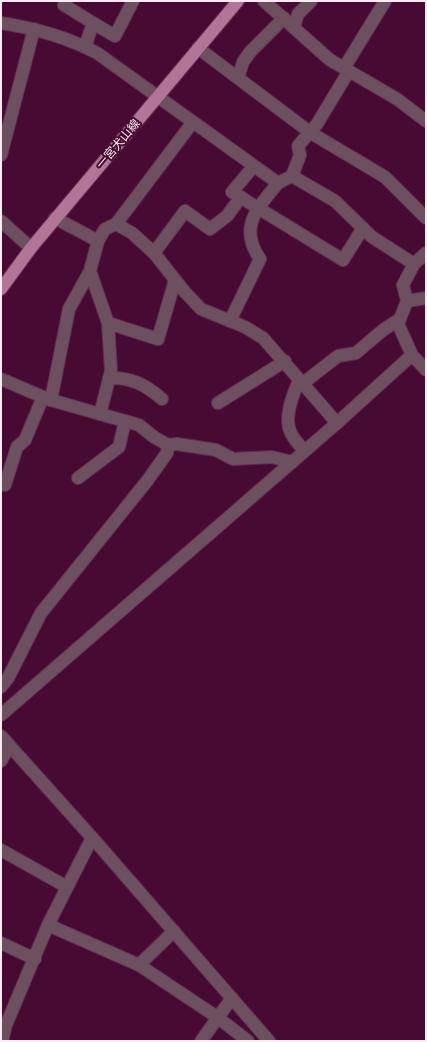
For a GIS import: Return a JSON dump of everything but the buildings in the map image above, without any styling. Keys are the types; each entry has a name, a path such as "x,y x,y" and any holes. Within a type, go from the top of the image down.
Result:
{"main road":[{"name":"一宮犬山線","path":"1,289 31,248 238,1"}],"street":[{"path":"65,1 64,5 115,36 133,1"},
{"path":"264,1 330,60 397,99 426,122"},
{"path":"294,27 298,14 311,1"},
{"path":"230,321 260,260 253,250 249,231 258,208 278,183 292,176 300,155 298,146 310,133 385,1"},
{"path":"238,78 243,62 250,52 284,18"},
{"path":"85,47 93,23"},
{"path":"3,27 34,28 97,53 253,167 278,183"},
{"path":"1,155 3,138 34,28"},
{"path":"198,48 310,133 385,177 426,218"},
{"path":"1,484 5,485 17,447 25,440 47,398 69,309 90,271 98,241 105,229 116,224 193,122"},
{"path":"253,167 232,192 343,260 363,228"},
{"path":"292,176 336,201 372,237 414,264"},
{"path":"154,253 185,211 210,229 227,216 241,197"},
{"path":"56,218 98,241"},
{"path":"1,221 31,248"},
{"path":"116,224 132,233 154,253 175,280 201,309 230,321 263,338 337,423"},
{"path":"426,253 414,264 404,285 407,301 398,324 412,355 426,370"},
{"path":"90,271 108,323 111,371 100,414"},
{"path":"108,323 158,339 175,280"},
{"path":"407,301 426,298"},
{"path":"304,451 289,428 292,399 301,382 338,356 356,353 383,330 400,319"},
{"path":"1,715 337,423 412,355"},
{"path":"218,403 284,361"},
{"path":"109,378 119,378 146,385 162,399"},
{"path":"1,379 47,398 139,425 154,437 168,445 177,444 216,450 233,459 272,457 292,462"},
{"path":"78,478 119,447 125,421"},
{"path":"1,687 8,678 41,613 147,481 167,453 168,445"},
{"path":"1,761 5,741"},
{"path":"5,741 270,1041"},
{"path":"2,1036 48,925 92,838"},
{"path":"1,850 67,887"},
{"path":"48,925 139,965 217,1017 248,1041"},
{"path":"139,965 174,931"},
{"path":"1,942 35,959"},
{"path":"201,1041 232,998"}]}
